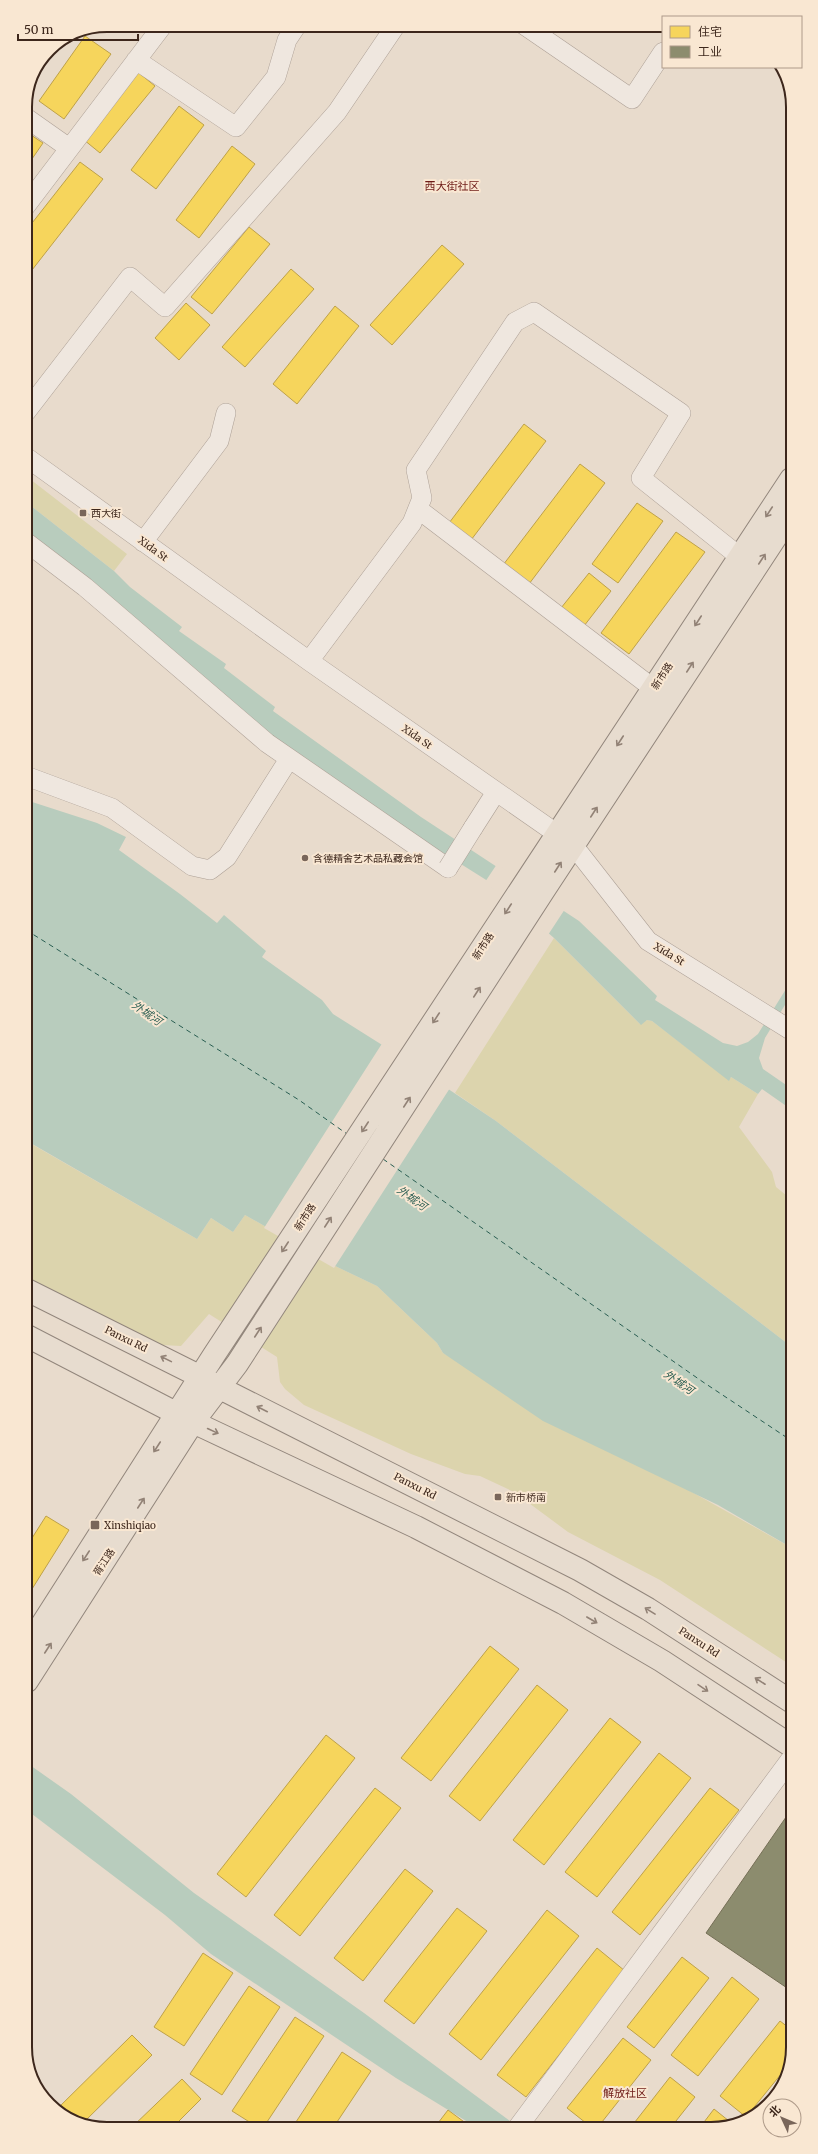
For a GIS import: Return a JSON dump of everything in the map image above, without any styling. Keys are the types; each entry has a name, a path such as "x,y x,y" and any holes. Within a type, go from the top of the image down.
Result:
{"main road":[{"name":"新市路","path":"565,840 654,689 786,488"},
{"name":"新市路","path":"210,1382 214,1355 565,840 786,521"},
{"name":"新市路","path":"186,1418 210,1382 237,1364 536,883"},
{"name":"Panxu Rd","path":"32,1293 580,1570 648,1609 786,1698"},
{"path":"32,1303 128,1352"},
{"path":"32,1328 116,1371"},
{"path":"32,1339 186,1418 416,1528 563,1603"},
{"name":"胥江路","path":"32,1641 186,1418"},
{"name":"胥江路","path":"32,1673 186,1418"},
{"path":"275,1427 489,1535 580,1570"},
{"path":"261,1444 486,1556 662,1661 786,1742"}],"street":[{"path":"32,198 157,32"},
{"path":"136,60 236,127 276,77 287,40 292,32"},
{"path":"32,404 130,277 165,307 337,112 391,32"},
{"path":"534,32 632,99 662,54"},
{"path":"32,122 69,148"},
{"path":"309,661 412,523 422,498 416,470 515,322 534,312 681,413 641,478 740,557"},
{"path":"143,542 219,441 226,413"},
{"name":"Xida St","path":"32,461 309,661 565,840 648,941 784,1026"},
{"path":"418,509 654,689"},
{"path":"32,547 85,587 268,743 448,868 496,792"},
{"path":"32,778 112,808 192,866 210,870 228,857 289,759"},
{"path":"522,2122 786,1765"}],"shaded area":[{"path":"32,481 127,554 114,571 32,507"},
{"path":"554,938 640,1024 647,1020 652,1021 729,1080 731,1077 758,1094 739,1127 772,1172 776,1187 786,1195 786,1342 496,1121 455,1093"},
{"path":"32,1144 197,1239 211,1218 233,1232 245,1215 333,1265 377,1286 437,1343 443,1353 786,1545 786,1662 660,1580 568,1532 514,1492 480,1476 465,1474 411,1454 304,1405 285,1389 280,1382 277,1357 209,1314 181,1346 163,1345 143,1337 32,1282"}],"water":[{"path":"32,507 114,571 130,587 182,627 179,631 226,664 224,668 275,707 273,711 421,817 579,921 657,996 655,1000 723,1043 737,1046 748,1042 758,1034 786,989 786,1003 765,1038 759,1058 763,1069 786,1085 786,1106 762,1089 758,1094 731,1077 729,1081 652,1021 647,1020 641,1025 554,938 491,883 310,769 32,541"},
{"name":"外城河","path":"32,802 97,823 126,837 119,850 217,923 224,915 266,951 262,957 322,1000 333,1014 387,1048 496,1121 786,1342 786,1545 718,1505 543,1421 443,1353 437,1343 377,1286 333,1265 245,1215 233,1232 211,1218 197,1239 32,1144"},
{"path":"32,1767 71,1794 194,1893 364,2013 511,2122 468,2122 396,2078 211,1954 165,1915 32,1814"}],"pier":[{"path":"497,864 565,909 548,935 485,882"},
{"path":"383,1042 450,1088 334,1268 264,1228"}],"building: 住宅":[{"path":"85,36 111,54 64,119 39,101"},
{"path":"134,69 155,86 100,153 78,135"},
{"path":"179,106 204,125 156,189 131,170"},
{"path":"32,136 43,143 32,159"},
{"path":"232,146 255,164 199,238 176,220"},
{"path":"80,162 103,179 32,270 32,223"},
{"path":"249,227 270,244 212,314 191,297"},
{"path":"442,245 464,264 392,345 370,325"},
{"path":"291,269 314,289 245,367 222,347"},
{"path":"186,303 210,325 179,360 155,338"},
{"path":"335,306 359,326 297,404 273,384"},
{"path":"524,424 546,441 468,544 446,527"},
{"path":"580,464 605,483 526,588 500,569"},
{"path":"637,503 663,521 618,583 592,564"},
{"path":"676,532 705,552 629,654 601,633"},
{"path":"589,573 611,591 584,626 561,608"},
{"path":"46,1516 69,1530 32,1589 32,1538"},
{"path":"490,1646 519,1669 431,1781 401,1758"},
{"path":"537,1685 568,1710 480,1821 449,1796"},
{"path":"610,1718 641,1742 544,1865 513,1840"},
{"path":"326,1735 355,1758 246,1897 217,1874"},
{"path":"659,1753 691,1778 597,1897 565,1872"},
{"path":"375,1788 401,1808 300,1936 274,1915"},
{"path":"710,1788 739,1810 640,1935 612,1912"},
{"path":"405,1869 433,1891 363,1981 334,1958"},
{"path":"457,1908 487,1931 414,2024 384,2001"},
{"path":"547,1910 579,1936 481,2060 449,2034"},
{"path":"597,1948 625,1971 526,2097 497,2075"},
{"path":"203,1953 233,1973 184,2046 154,2027"},
{"path":"682,1957 709,1978 654,2048 627,2027"},
{"path":"732,1977 759,1999 698,2076 671,2055"},
{"path":"249,1986 280,2007 222,2095 190,2074"},
{"path":"295,2017 324,2036 267,2122 249,2122 232,2111"},
{"path":"780,2021 786,2026 786,2052 782,2071 753,2108 743,2114 720,2096"},
{"path":"132,2035 152,2055 87,2119 70,2112 61,2106"},
{"path":"623,2038 651,2060 602,2122 585,2122 567,2108"},
{"path":"342,2052 371,2071 337,2122 296,2122"},
{"path":"670,2077 695,2097 675,2122 635,2122"},
{"path":"182,2079 201,2099 178,2122 137,2122"},
{"path":"714,2109 727,2120 711,2122 704,2122"},
{"path":"448,2110 464,2122 439,2122"}],"building: 工业":[{"path":"786,1817 786,1987 706,1933"}],"ferry route":[{"path":"32,934 299,1100 347,1134"},
{"path":"383,1159 703,1382 786,1437"}],"place":[{"name":"西大街","path":"83,513"},
{"name":"含德精舍艺术品私藏会馆","path":"305,858"},
{"name":"新市桥南","path":"498,1497"},
{"name":"Xinshiqiao","path":"95,1525"}],"district":[{"name":"西大街社区","path":"452,186"},
{"name":"解放社区","path":"625,2093"}]}
